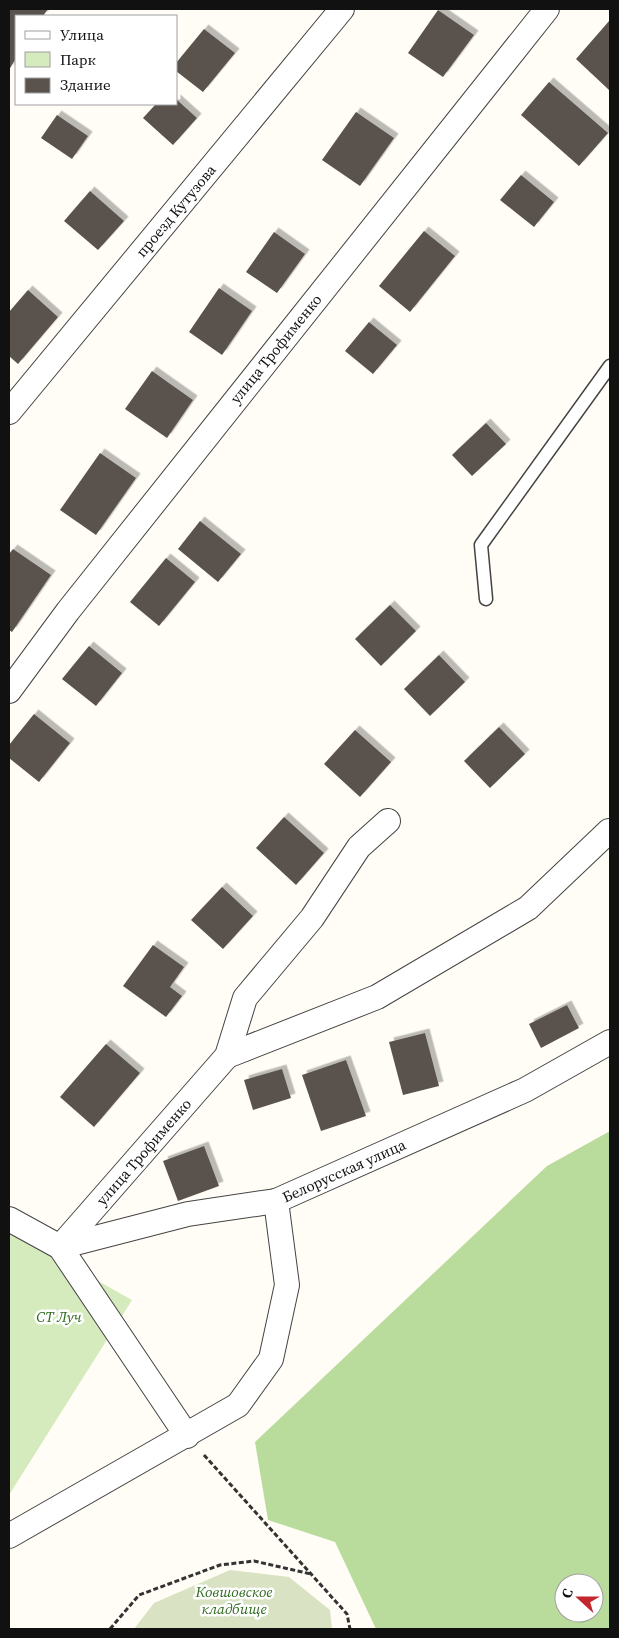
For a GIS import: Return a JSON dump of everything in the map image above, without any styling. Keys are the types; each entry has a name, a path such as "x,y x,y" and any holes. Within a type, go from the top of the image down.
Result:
{"street":[{"name":"проезд Кутузова","path":"9,412 342,9"},
{"name":"улица Трофименко","path":"9,691 68,611 547,9"},
{"path":"227,1056 245,998 312,918 359,847 388,821"},
{"path":"227,1056 377,997 528,908 609,831"},
{"name":"Белорусская улица","path":"60,1247 188,1214 276,1201 525,1090 610,1042"},
{"name":"улица Трофименко","path":"60,1247 227,1056"},
{"path":"9,1536 238,1405 271,1359 287,1286 276,1201"},
{"path":"9,1219 60,1247 186,1436"}],"lane":[{"path":"486,600 481,545 610,366"}],"path":[{"path":"186,1436 348,1614 350,1629"},
{"path":"110,1629 139,1595 167,1583 220,1565 254,1561 312,1574"}],"green space":[{"path":"610,1131 610,1629 376,1629 335,1542 268,1520 255,1442 547,1166"},
{"name":"СТ Луч","path":"9,1231 132,1300 9,1495"},
{"name":"Ковшовское кладбище","path":"230,1570 289,1577 330,1610 332,1629 134,1629 154,1603"}],"building":[{"path":"9,9 48,9 44,15 15,15 15,60 9,70"},
{"path":"438,10 474,35 443,77 408,53"},
{"path":"610,20 610,89 609,90 576,59"},
{"path":"204,29 235,53 203,92 178,73 178,61"},
{"path":"549,82 608,133 579,166 521,115"},
{"path":"178,101 197,118 173,145 143,118 155,105 178,105"},
{"path":"356,112 394,138 360,186 322,160"},
{"path":"57,115 88,136 72,159 41,138"},
{"path":"521,175 554,202 534,227 500,200"},
{"path":"90,191 124,221 98,250 64,221"},
{"path":"424,231 455,256 410,312 379,286"},
{"path":"274,232 305,254 277,293 246,272"},
{"path":"219,288 252,311 222,355 189,332"},
{"path":"28,290 58,317 18,364 9,356 9,312"},
{"path":"369,322 397,345 373,374 345,351"},
{"path":"152,371 193,400 167,438 125,409"},
{"path":"486,423 506,444 472,476 452,455"},
{"path":"100,453 136,478 96,535 60,510"},
{"path":"200,521 241,554 218,582 178,549"},
{"path":"13,549 51,575 12,632 9,630 9,554"},
{"path":"166,558 195,582 159,626 130,602"},
{"path":"390,605 416,631 381,666 355,639"},
{"path":"89,646 122,673 96,706 62,679"},
{"path":"439,655 465,682 430,716 404,689"},
{"path":"34,714 70,743 39,782 9,758 9,745"},
{"path":"499,727 525,754 490,788 464,761"},
{"path":"355,730 391,762 360,797 324,764"},
{"path":"284,817 324,853 296,885 256,848"},
{"path":"222,887 253,916 223,949 191,920"},
{"path":"153,945 184,967 170,987 182,996 166,1017 123,986"},
{"path":"567,1005 579,1028 541,1048 529,1024"},
{"path":"425,1033 439,1086 403,1095 389,1042"},
{"path":"106,1044 140,1073 94,1127 60,1097"},
{"path":"346,1060 366,1116 321,1131 302,1075"},
{"path":"282,1069 291,1098 253,1110 244,1080"},
{"path":"204,1146 219,1186 178,1201 163,1161"}]}
